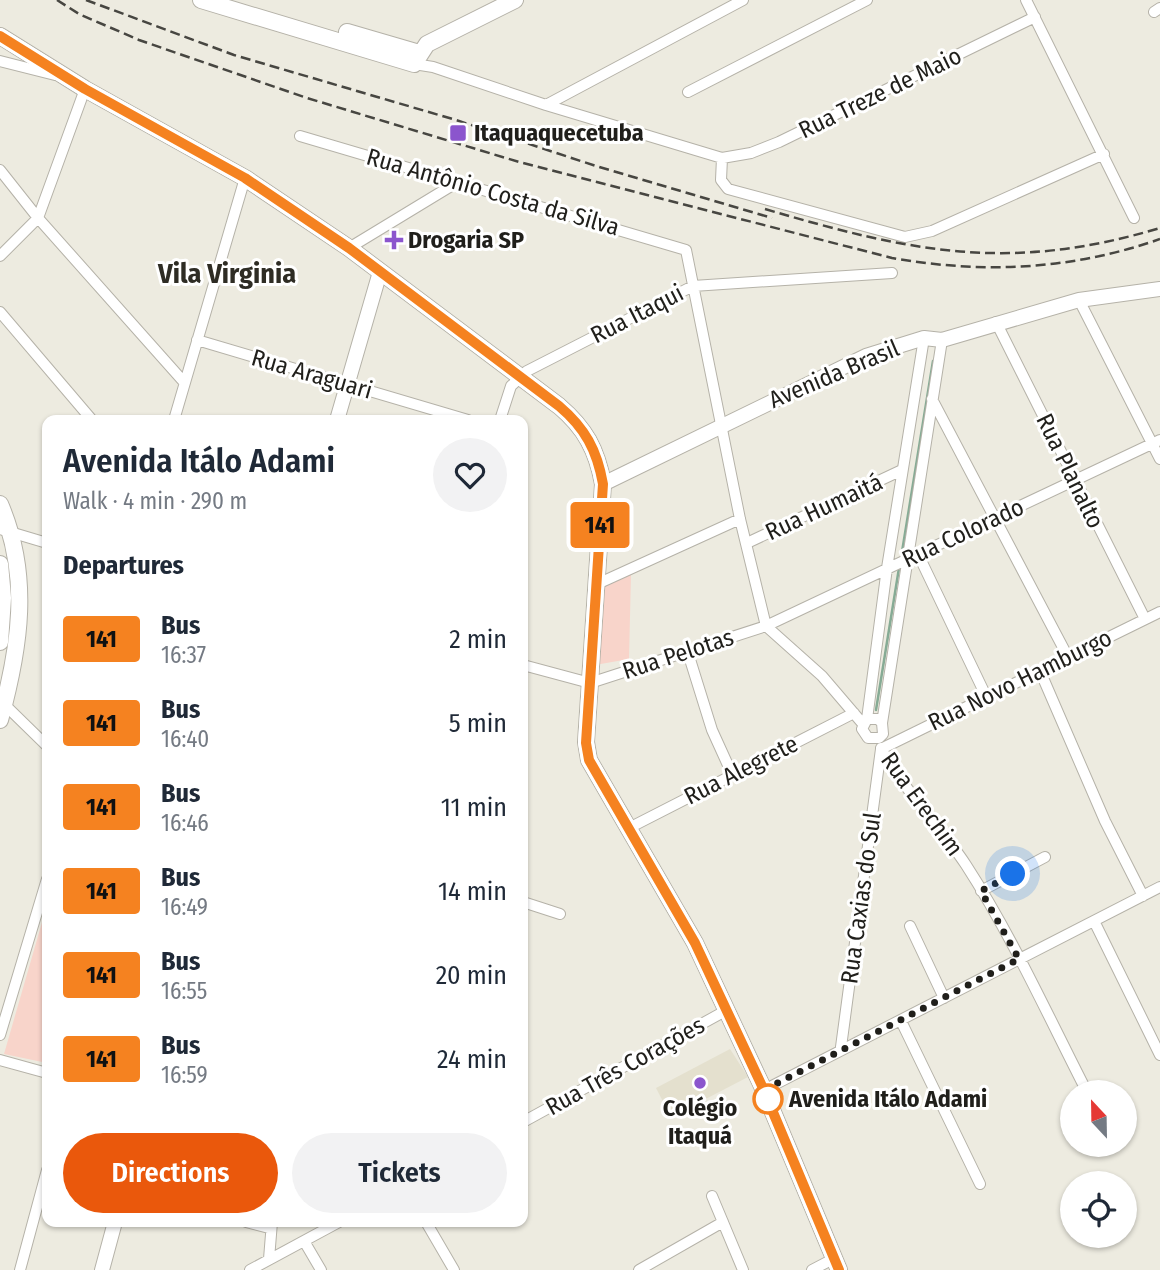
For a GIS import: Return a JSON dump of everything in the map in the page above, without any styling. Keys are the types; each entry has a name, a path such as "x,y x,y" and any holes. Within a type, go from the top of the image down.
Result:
{"main road":[{"path":"201,0 416,59"},
{"path":"240,0 416,59"},
{"path":"416,59 438,38 515,0"},
{"path":"0,36 28,62 67,78 245,178 349,248 518,378 559,406 583,429 597,455 603,484 594,585 587,752 599,780 673,901 764,1090 837,1264"},
{"path":"0,504 5,531 16,551 21,600 17,649 1,708"},
{"path":"0,564 4,598 0,642"}],"street":[{"path":"546,105 743,0"},
{"path":"688,92 867,0"},
{"path":"1026,0 1134,218"},
{"name":"Rua Treze de Maio","path":"722,158 751,153 779,142 1035,17"},
{"path":"416,59 432,67 546,105 722,158 721,180 728,189 905,237 932,231 1104,154"},
{"path":"0,61 28,62"},
{"path":"0,256 38,218 85,89"},
{"name":"Rua Antônio Costa da Silva","path":"300,136 686,250 693,286"},
{"path":"0,170 38,218 183,381"},
{"path":"175,415 245,178"},
{"path":"349,248 456,183"},
{"path":"338,415 380,272"},
{"name":"Rua Itaqui","path":"518,378 551,358 693,286 892,273"},
{"path":"693,286 740,519 766,626 821,676 865,722"},
{"name":"Avenida Brasil","path":"603,484 866,356 924,338 942,340 996,322 1079,300 1160,289"},
{"path":"1079,300 1156,442 1160,459"},
{"path":"0,312 88,415"},
{"name":"Rua Planalto","path":"996,322 1145,619"},
{"path":"865,722 924,338"},
{"path":"882,723 904,560 942,340"},
{"name":"Rua Araguari","path":"197,341 451,415"},
{"path":"502,415 511,386 518,378"},
{"path":"932,399 1068,657"},
{"name":"Rua Colorado","path":"766,626 1156,442"},
{"name":"Rua Humaitá","path":"747,544 902,470"},
{"path":"594,585 740,519"},
{"path":"5,531 42,542"},
{"path":"918,554 985,696"},
{"name":"Rua Novo Hamburgo","path":"879,744 1160,612"},
{"name":"Rua Pelotas","path":"590,682 766,626"},
{"path":"688,653 712,730 732,774"},
{"path":"528,666 590,682"},
{"path":"1041,670 1105,821 1143,896"},
{"path":"1,708 42,742"},
{"name":"Rua Alegrete","path":"629,828 854,713"},
{"name":"Rua Erechim","path":"879,744 883,734 882,723 878,719 865,722 864,735 879,744 903,785 956,850 981,891 1081,1080"},
{"name":"Rua Caxias do Sul","path":"841,1047 879,744"},
{"path":"981,891 1045,857"},
{"path":"764,1090 841,1047 901,1021 1160,887"},
{"path":"0,1035 42,896"},
{"path":"528,904 560,914"},
{"path":"1094,921 1160,1055"},
{"path":"910,926 944,999"},
{"name":"Rua Três Corações","path":"528,1119 726,1010"},
{"path":"901,1021 980,1184"},
{"path":"0,1060 42,1072"},
{"path":"20,1270 42,1189"},
{"path":"712,1196 743,1270"},
{"path":"639,1270 723,1222"},
{"path":"102,1270 114,1227"},
{"path":"269,1259 271,1227"},
{"path":"250,1270 330,1227"},
{"path":"429,1227 454,1270"},
{"path":"304,1241 321,1270"},
{"path":"813,1270 837,1264"}],"shaded area":[{"path":"631,574 629,659 595,665 599,589"},
{"path":"42,922 42,1062 4,1054"},
{"name":"Colégio Itaquá","path":"730,1049 748,1077 671,1117 656,1088"}],"waterway":[{"path":"901,558 933,361"},
{"path":"876,710 899,568"}],"railway":[{"path":"57,0 79,14 139,40 307,98 519,162 892,258 960,266 1027,266 1094,257 1160,239"},
{"path":"86,0 234,55 456,120 596,166 772,218"},
{"path":"765,209 867,236 961,252 1056,250 1106,242 1160,228"}],"bus line":[{"name":"141","path":"0,36 85,89 245,178 349,248 518,378 559,406 575,419 590,439 597,455 603,484 594,585 586,743 589,760 695,943 762,1086 839,1270"}],"place":[{"name":"Itaquaquecetuba","path":"458,133"},
{"name":"Drogaria SP","path":"394,240"},
{"name":"Colégio Itaquá","path":"700,1083"},
{"name":"Avenida Itálo Adami","path":"768,1099"}],"district":[{"name":"Vila Virginia","path":"227,273"}],"route":[{"path":"768,1099 764,1090 841,1047 901,1021 1019,959 981,891 1013,874"}]}
